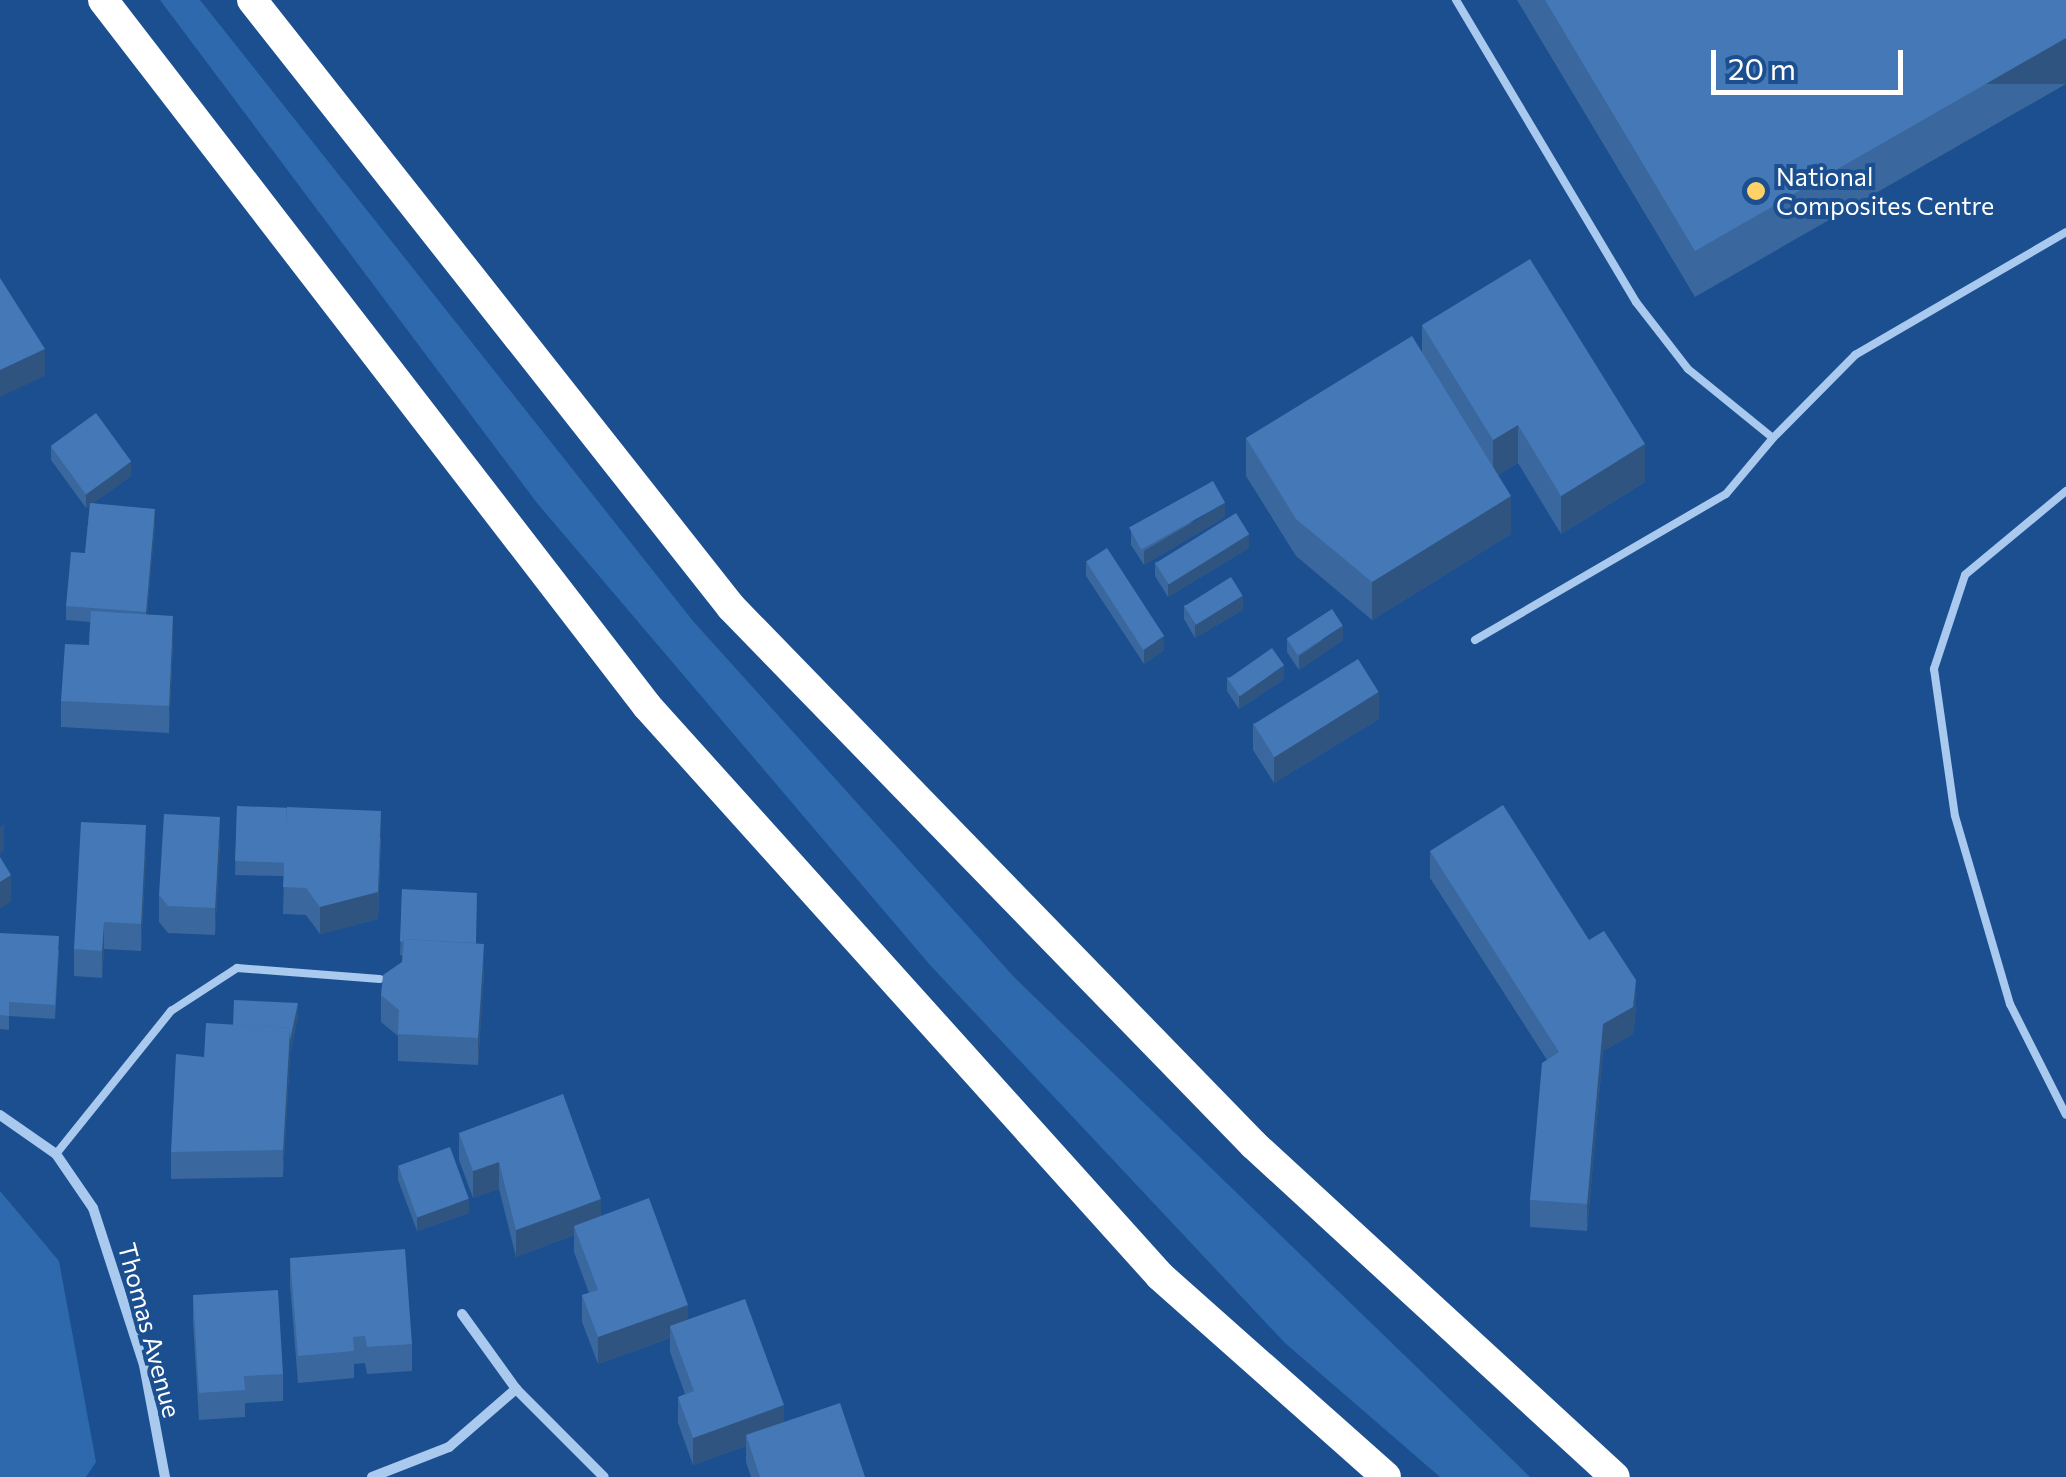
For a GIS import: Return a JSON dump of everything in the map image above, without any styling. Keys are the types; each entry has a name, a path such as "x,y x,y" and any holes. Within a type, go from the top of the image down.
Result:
{"highway":[{"path":"103,0 647,706 1160,1276 1386,1477"},
{"path":"252,0 730,607 1254,1145 1615,1477"}],"street":[{"name":"Thomas Avenue","path":"0,1115 56,1154 114,1258 166,1477"},
{"path":"462,1314 516,1389 604,1477"},
{"path":"372,1477 448,1447 516,1389"}],"lane":[{"path":"1456,0 1636,302 1688,369 1773,438"},
{"path":"1474,640 1726,494 1773,438 1854,355 2066,232"},
{"path":"2066,491 1965,575 1934,669 1955,816 2010,1004 2066,1116"},
{"path":"56,1154 171,1012 237,968 380,979"}],"shaded area":[{"path":"160,0 200,0 693,621 1014,977 1530,1477 1440,1477 1285,1343 930,965 537,503"},
{"path":"0,1191 59,1261 96,1462 86,1477 0,1477"}],"building":[{"name":"National Composites Centre","path":"1545,0 2066,0 2066,38 1695,251"},
{"path":"1530,259 1645,444 1561,496 1518,425 1493,440 1422,325"},
{"path":"0,278 45,349 0,370"},
{"path":"1412,336 1511,496 1372,582 1296,519 1246,438"},
{"path":"96,413 131,462 86,494 51,446"},
{"path":"1213,481 1225,503 1141,549 1129,528"},
{"path":"90,503 155,509 146,612 66,606 71,552 85,553"},
{"path":"1236,513 1249,534 1169,585 1155,563"},
{"path":"1107,548 1164,636 1143,650 1086,562"},
{"path":"1231,577 1243,596 1196,625 1184,606"},
{"path":"1332,609 1343,626 1298,655 1287,638"},
{"path":"91,611 173,616 169,706 61,701 65,644 89,645"},
{"path":"1272,648 1284,665 1240,696 1228,679"},
{"path":"1358,659 1379,692 1274,757 1254,724"},
{"path":"1503,805 1589,940 1604,931 1636,980 1633,1007 1603,1024 1587,1204 1530,1200 1542,1063 1559,1052 1430,851"},
{"path":"237,806 287,808 285,863 235,861"},
{"path":"287,807 381,811 378,892 320,907 306,888 283,887"},
{"path":"164,814 220,817 215,908 168,906 159,895"},
{"path":"81,822 146,825 141,924 104,922 102,951 74,949"},
{"path":"0,857 11,875 0,882"},
{"path":"402,889 477,893 476,943 400,941"},
{"path":"0,933 59,936 55,1005 9,1002 9,1016 0,1015"},
{"path":"404,939 484,944 478,1038 398,1034 399,1010 381,995 383,975 402,962"},
{"path":"234,1000 298,1003 290,1040 290,1028 233,1025"},
{"path":"206,1023 290,1028 283,1150 171,1152 176,1054 204,1057"},
{"path":"563,1094 601,1199 516,1230 499,1162 473,1171 459,1133"},
{"path":"450,1147 469,1199 417,1217 398,1166"},
{"path":"649,1198 688,1305 598,1337 582,1295 598,1290 574,1226"},
{"path":"405,1249 412,1344 367,1347 365,1336 353,1337 354,1351 298,1356 290,1258"},
{"path":"278,1290 283,1374 244,1376 245,1390 199,1393 193,1295"},
{"path":"745,1299 784,1405 693,1438 678,1397 694,1391 670,1326"},
{"path":"840,1403 865,1477 760,1477 746,1435"}],"place":[{"name":"National Composites Centre","path":"1756,191"}]}
